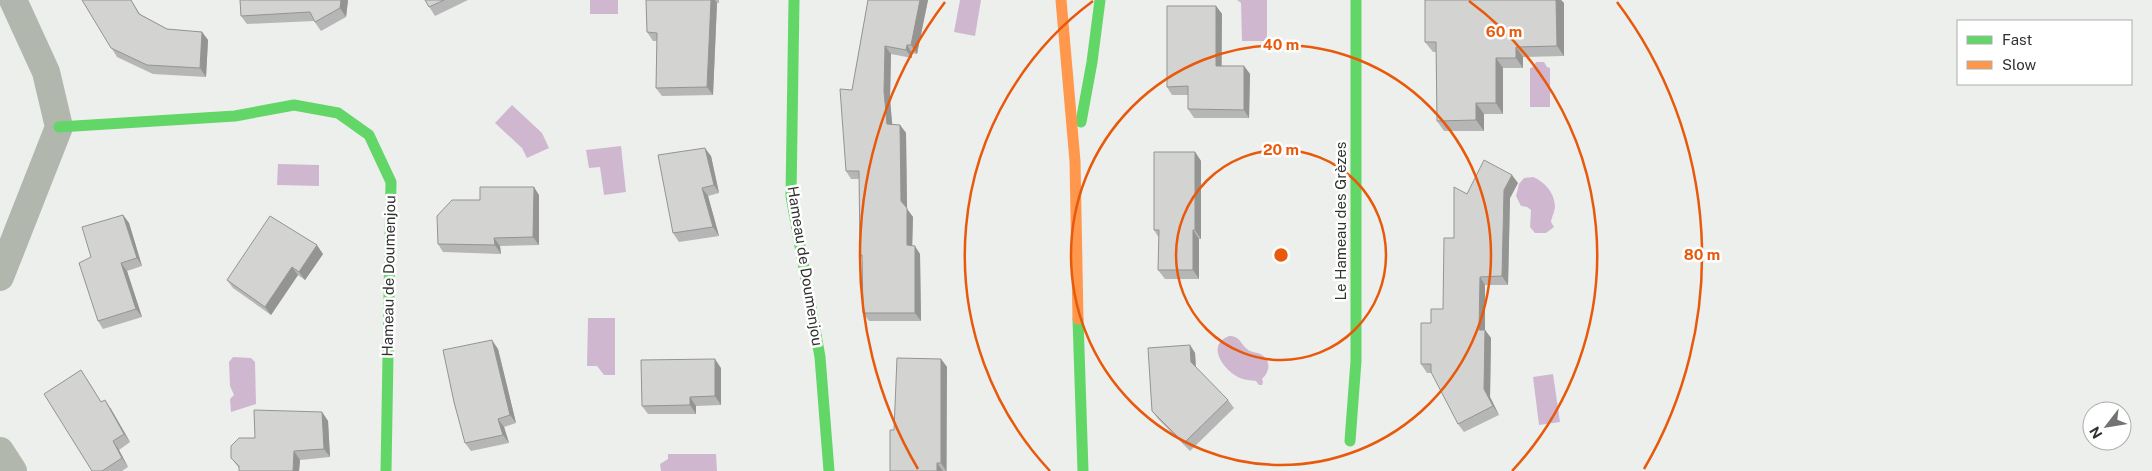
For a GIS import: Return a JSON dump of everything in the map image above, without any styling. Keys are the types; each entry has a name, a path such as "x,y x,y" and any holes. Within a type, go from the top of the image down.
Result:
{"street":[{"path":"0,277 59,127 46,72 13,0"},
{"name":"Hameau de Doumenjou","path":"794,0 791,196 820,357 829,471"},
{"path":"1061,0 1074,161 1079,387 1083,471"},
{"path":"1074,161 1092,62 1100,0"},
{"name":"Le Hameau des Grèzes","path":"1350,441 1356,361 1356,0"},
{"name":"Hameau de Doumenjou","path":"59,127 235,116 294,105 338,113 369,135 391,182 386,471"},
{"path":"0,451 13,471"}],"shaded area":[{"path":"590,0 618,0 618,14 590,14"},
{"path":"960,0 981,0 975,36 954,32"},
{"path":"1237,0 1267,0 1267,41 1242,41 1241,3"},
{"path":"1536,62 1544,62 1550,68 1550,107 1530,107 1530,68"},
{"path":"512,105 542,133 549,148 527,158 522,148 495,123"},
{"path":"621,146 626,192 604,195 600,167 589,168 586,150"},
{"path":"278,164 319,165 319,186 277,185"},
{"path":"1533,177 1548,188 1553,196 1555,208 1551,222 1554,227 1546,233 1535,233 1530,227 1531,210 1521,206 1516,196 1519,184 1524,178"},
{"path":"588,318 615,318 615,375 604,375 597,366 587,366"},
{"path":"1229,336 1238,339 1249,350 1260,354 1267,360 1268,370 1262,379 1262,385 1259,385 1256,381 1246,380 1234,375 1223,364 1218,351 1218,345"},
{"path":"233,357 251,358 255,362 256,404 231,412 230,399 234,395 230,386 229,362"},
{"path":"1553,374 1560,422 1539,425 1533,377"},
{"path":"668,454 716,454 717,471 661,471 660,464 668,459"}],"building":[{"path":"82,0 131,0 139,14 167,29 202,32 200,68 147,65 111,48"},
{"path":"240,0 341,0 340,8 315,22 310,12 241,16"},
{"path":"425,0 444,0 429,7"},
{"path":"646,0 711,0 707,87 656,88 657,33 647,32"},
{"path":"868,0 920,0 911,45 907,45 906,50 885,46 884,91 887,124 900,125 901,201 907,208 907,245 915,246 915,313 863,313 859,171 846,171 840,89 852,90"},
{"path":"1425,0 1556,0 1557,46 1516,47 1516,58 1496,58 1496,103 1476,103 1476,120 1437,121 1436,42 1425,42"},
{"path":"1167,6 1216,6 1216,66 1244,66 1244,110 1188,109 1188,86 1167,87"},
{"path":"705,148 714,185 702,188 713,227 673,233 658,155"},
{"path":"1154,152 1195,152 1193,270 1158,270 1159,230 1154,230"},
{"path":"1484,160 1512,175 1504,190 1502,276 1480,277 1479,330 1485,330 1484,389 1493,406 1458,424 1431,372 1431,364 1421,364 1421,323 1431,323 1431,309 1443,309 1444,238 1454,238 1454,187 1467,194"},
{"path":"480,187 534,187 533,237 494,238 495,245 438,244 437,216 452,200 480,200"},
{"path":"123,215 137,258 121,263 136,309 98,321 79,263 91,257 82,227"},
{"path":"270,216 317,245 299,272 292,267 265,307 227,280"},
{"path":"492,340 510,415 498,419 503,435 465,443 443,350"},
{"path":"1190,345 1191,362 1228,400 1184,443 1152,411 1148,348"},
{"path":"897,358 941,359 941,463 937,463 937,471 890,471 890,430 894,430"},
{"path":"715,359 715,396 690,397 690,405 642,406 641,360"},
{"path":"81,370 101,402 105,400 124,434 113,441 122,458 102,471 92,471 44,394"},
{"path":"254,410 322,412 324,449 294,451 293,471 239,471 239,466 231,458 231,446 239,438 255,438"}],"traffic: fast":[{"path":"794,0 791,196 820,357 829,471"},
{"path":"1081,122 1092,62 1100,0"},
{"path":"1350,441 1356,361 1356,0"},
{"path":"59,127 235,116 294,105 338,113 369,135 391,182 386,471"},
{"path":"1078,319 1083,471"}],"traffic: slow":[{"path":"1061,0 1075,161 1078,319"}]}
